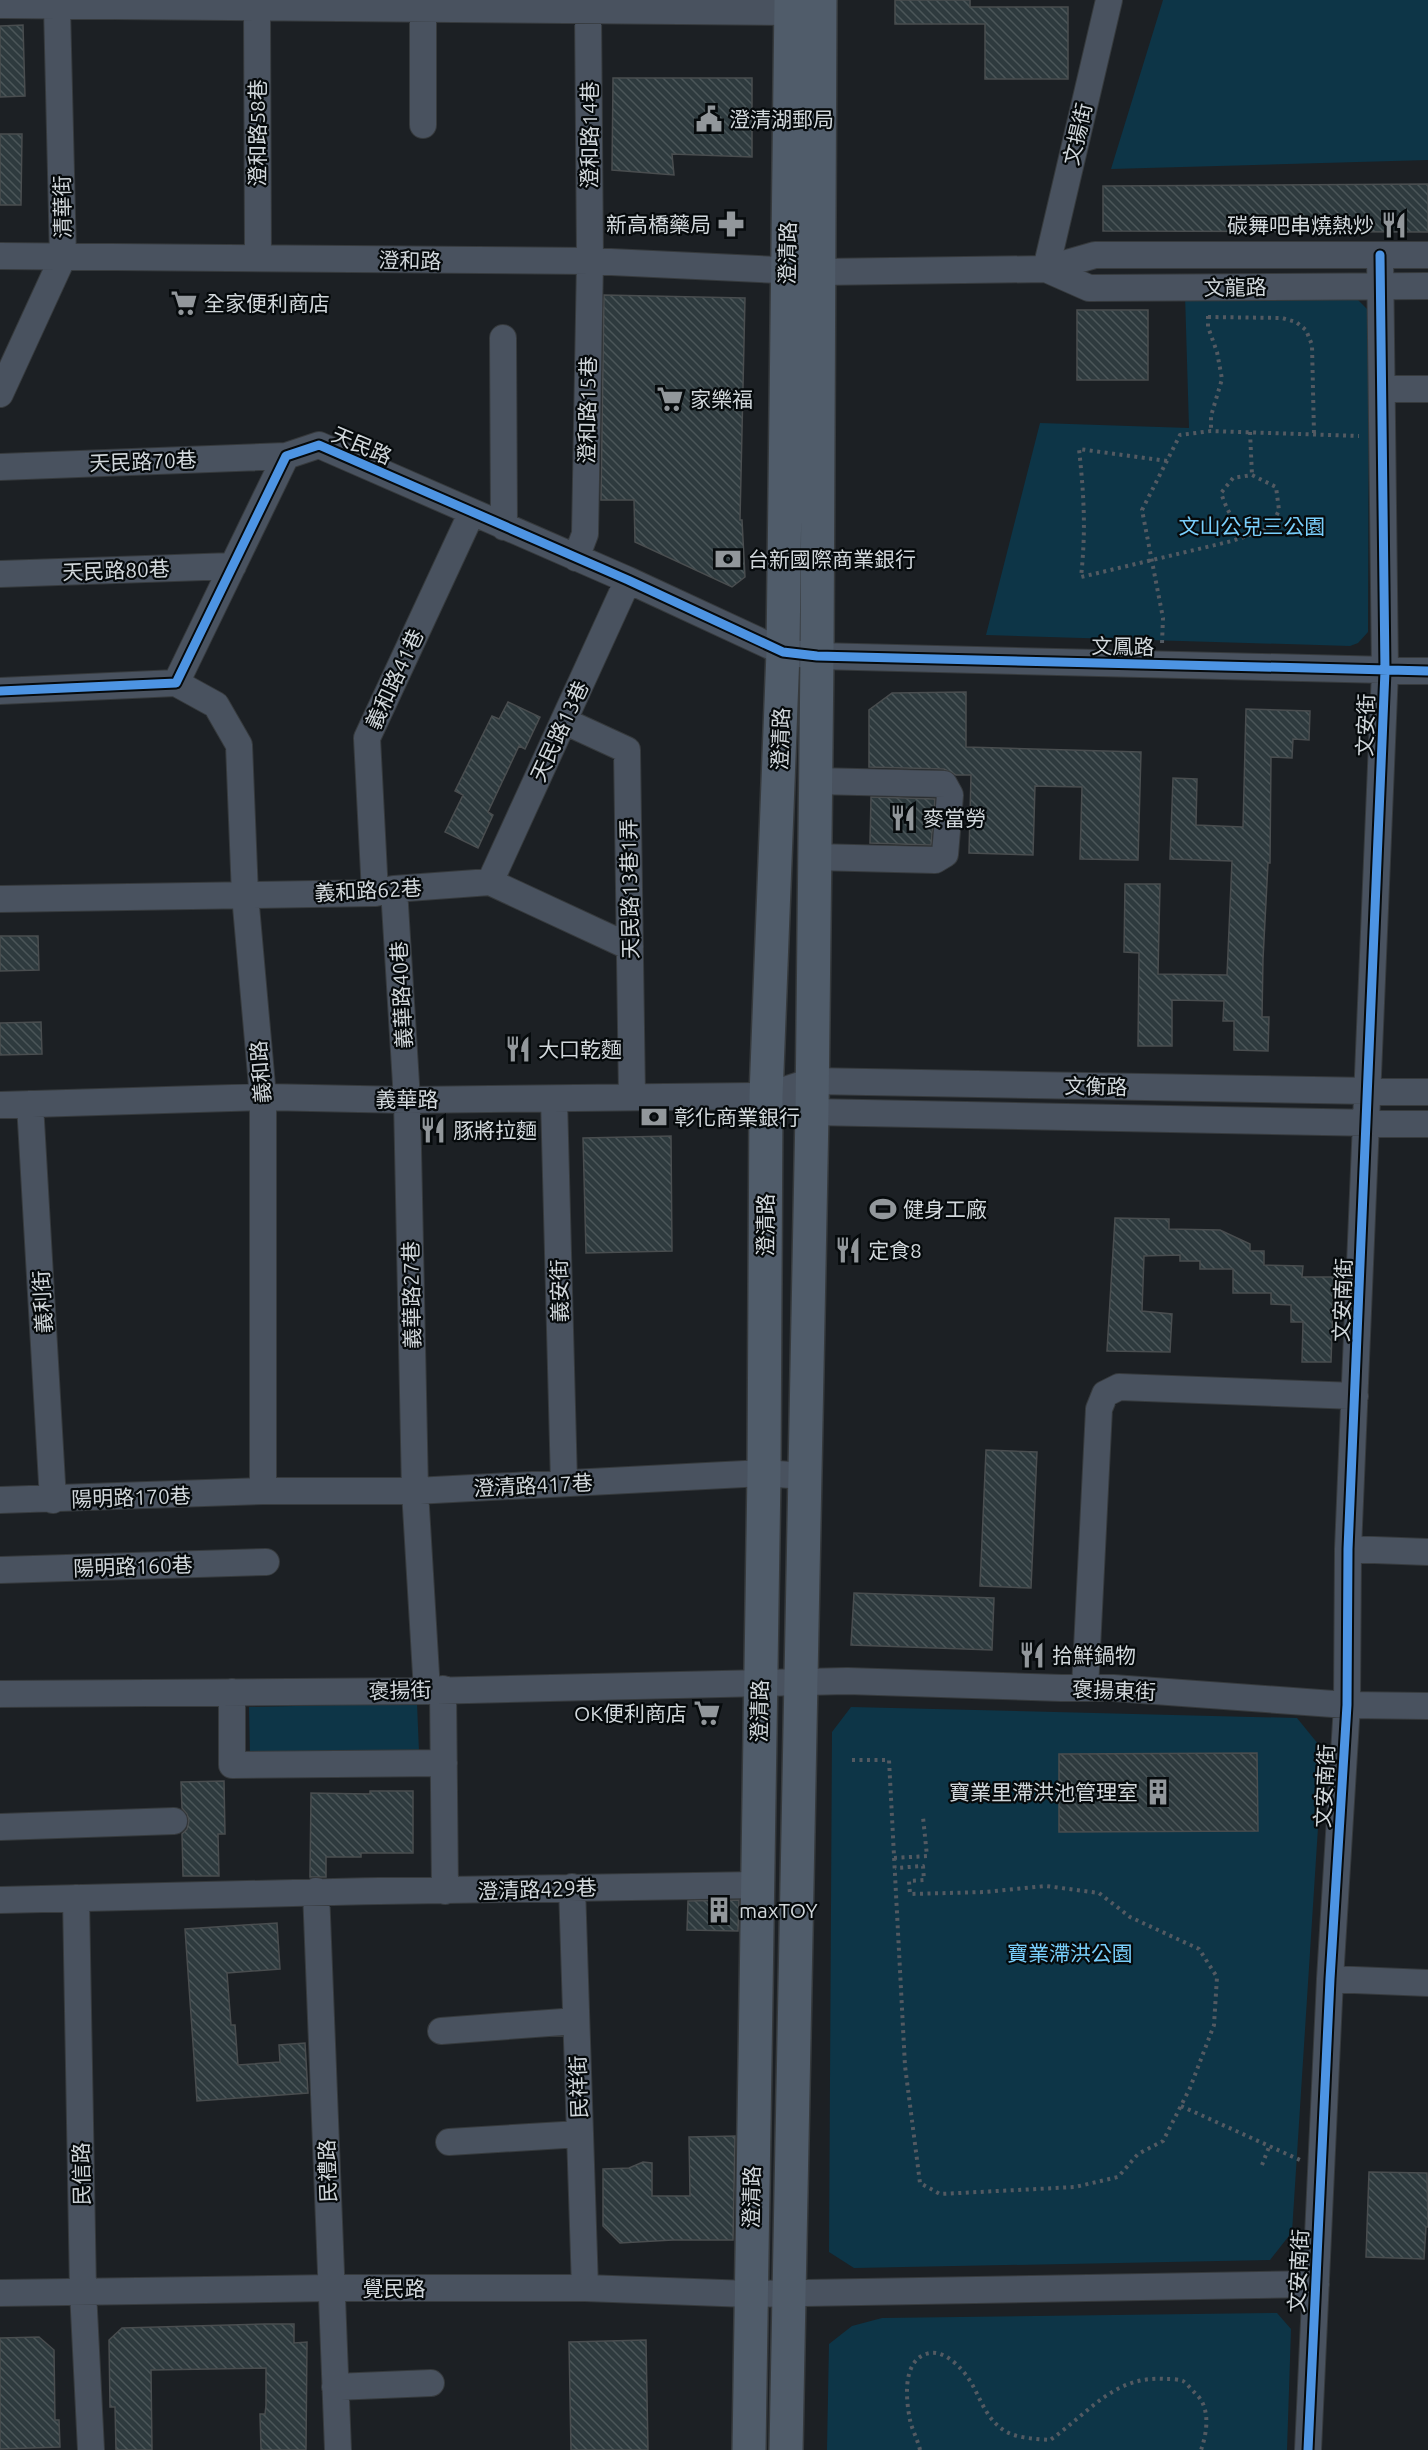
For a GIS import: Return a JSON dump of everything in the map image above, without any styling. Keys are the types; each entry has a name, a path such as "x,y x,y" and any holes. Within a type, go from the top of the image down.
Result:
{"main road":[{"name":"澄清路","path":"786,2450 812,1096 820,0"},
{"name":"澄清路","path":"749,2450 764,1473 766,1096 783,652 790,6"}],"street":[{"name":"文揚街","path":"1046,269 1109,0"},
{"path":"0,5 57,7 187,4 257,8 423,9 588,9 645,5 790,6"},
{"name":"清華街","path":"0,394 63,257 57,7"},
{"name":"澄和路58巷","path":"257,8 258,258"},
{"path":"423,9 423,125"},
{"name":"澄和路14巷","path":"588,9 590,261"},
{"name":"文龍路","path":"819,272 1046,269 1095,255 1428,255"},
{"name":"文安街","path":"1367,1123 1385,671 1380,255"},
{"name":"澄和路","path":"0,256 590,261 819,272"},
{"name":"澄和路15巷","path":"576,558 585,534 590,261"},
{"name":"文龍路","path":"1046,269 1089,288 1428,286"},
{"path":"503,338 504,527"},
{"path":"1382,389 1428,389"},
{"name":"天民路","path":"286,456 319,444 628,580 783,652 817,657"},
{"path":"0,691 176,683 286,456"},
{"name":"天民路70巷","path":"0,467 286,456"},
{"name":"義和路41巷","path":"385,891 366,738 472,512"},
{"name":"天民路80巷","path":"0,574 233,566"},
{"name":"天民路13巷","path":"490,882 628,580"},
{"name":"文鳳路","path":"817,657 1428,671"},
{"name":"義和路","path":"176,683 216,705 239,745 245,894 263,1097 263,1491"},
{"name":"天民路13巷1弄","path":"564,721 627,750 632,1097"},
{"path":"814,857 935,860 945,854 950,795 944,784 815,781"},
{"path":"490,882 630,947"},
{"name":"義和路62巷","path":"0,899 385,891 490,882"},
{"name":"義華路40巷","path":"385,891 407,1100"},
{"name":"文衡路","path":"812,1096 1428,1092"},
{"name":"義華路","path":"0,1105 263,1097 407,1100 812,1096"},
{"name":"文衡路","path":"812,1096 1428,1124"},
{"name":"義安街","path":"554,1099 564,1483"},
{"name":"義華路27巷","path":"407,1100 415,1491 444,1763 445,1891"},
{"name":"義利街","path":"30,1104 53,1500"},
{"name":"文安南街","path":"1308,2450 1330,1979 1347,1705 1348,1549 1367,1123"},
{"path":"1085,1688 1099,1409 1105,1394 1119,1387 1356,1396"},
{"name":"澄清路417巷","path":"263,1491 415,1491 764,1473 804,1476"},
{"name":"陽明路170巷","path":"0,1500 53,1500 263,1491"},
{"path":"1348,1549 1428,1552"},
{"name":"陽明路160巷","path":"0,1570 266,1562"},
{"name":"褒揚東街","path":"801,1681 1113,1688 1347,1705 1428,1706"},
{"name":"褒揚街","path":"0,1694 435,1690 801,1681"},
{"path":"232,1692 232,1765 444,1763"},
{"path":"0,1827 174,1821"},
{"name":"澄清路429巷","path":"0,1900 758,1885"},
{"name":"民祥街","path":"572,1887 585,2288"},
{"name":"民禮路","path":"316,1892 338,2450"},
{"name":"民信路","path":"76,1898 83,2291 91,2450"},
{"path":"1330,1979 1428,1983"},
{"path":"441,2031 576,2021"},
{"path":"449,2142 579,2134"},
{"name":"覺民路","path":"0,2293 331,2288 585,2288 750,2294 1316,2284"},
{"path":"335,2387 431,2384"}],"path":[{"path":"1210,287 1208,327 1217,352 1222,379 1211,416 1211,432"},
{"path":"1208,317 1282,318 1296,322 1306,330 1312,345 1314,434"},
{"path":"1250,432 1252,475"},
{"path":"1162,646 1163,618 1142,510 1180,435 1250,432 1359,436"},
{"path":"1167,461 1079,450 1085,522 1081,577 1152,561 1260,532 1271,528 1278,510 1276,487 1252,475 1233,478 1221,493 1228,512 1240,525 1260,532"},
{"path":"852,1760 889,1760 905,2066 920,2183 940,2194 1075,2187 1118,2176 1138,2154 1163,2141 1181,2106 1214,2025 1217,1977 1199,1949 1130,1917 1099,1893 1046,1886 985,1892 910,1894 909,1881 924,1880 923,1866 895,1868"},
{"path":"894,1858 927,1856 923,1817"},
{"path":"1181,2106 1304,2162"},
{"path":"1262,2164 1269,2147"},
{"path":"920,2450 910,2420 907,2386 911,2366 918,2357 928,2353 944,2355 961,2369 977,2390 986,2413 1003,2431 1029,2438 1050,2440 1071,2426 1092,2405 1120,2386 1151,2378 1182,2380 1200,2398 1208,2424 1201,2450"}],"green space":[{"path":"1163,0 1428,0 1428,160 1111,169"},
{"name":"文山公兒三公園","path":"1350,292 1369,311 1368,632 1358,643 1350,646 986,635 1040,423 1189,428 1185,294"},
{"path":"417,1703 419,1752 250,1756 249,1707"},
{"name":"寶業滯洪公園","path":"851,1707 1297,1718 1323,1750 1292,2232 1270,2260 854,2268 829,2252 832,1732"},
{"path":"1277,2313 1291,2329 1287,2450 827,2450 829,2344 852,2326 882,2318"}],"building":[{"path":"895,0 970,0 970,7 1068,7 1068,79 985,79 985,24 895,24"},
{"path":"23,25 25,96 0,97 0,26"},
{"path":"613,78 752,78 752,157 672,154 674,175 612,170"},
{"path":"0,134 22,134 21,205 0,205"},
{"path":"1428,184 1428,232 1103,231 1103,186"},
{"name":"家樂福","path":"604,295 745,298 740,520 742,520 745,577 732,587 635,542 634,500 601,500"},
{"path":"1077,310 1148,310 1148,380 1077,380"},
{"path":"966,692 966,747 1141,752 1138,860 1080,859 1082,787 1035,786 1033,855 969,853 971,775 956,775 944,769 869,767 869,710 892,693"},
{"path":"508,702 540,717 525,749 519,746 488,812 493,815 478,848 445,832 463,795 455,791 492,716 499,719"},
{"path":"1246,709 1310,711 1309,740 1293,739 1292,758 1271,757 1270,863 1268,863 1263,959 1262,1017 1269,1017 1268,1051 1234,1050 1234,1021 1223,1021 1224,1001 1172,1000 1172,1046 1138,1046 1139,953 1124,952 1125,884 1160,884 1158,974 1227,975 1232,861 1170,859 1173,778 1197,779 1196,825 1243,827"},
{"name":"麥當勞","path":"871,797 935,799 931,845 870,843"},
{"path":"0,936 38,936 39,970 0,971"},
{"path":"41,1022 42,1054 0,1055 0,1023"},
{"path":"671,1136 672,1251 586,1253 583,1138"},
{"path":"1115,1218 1169,1219 1169,1229 1220,1230 1250,1244 1250,1251 1264,1251 1264,1265 1303,1266 1302,1277 1334,1277 1331,1362 1302,1362 1303,1322 1291,1322 1291,1305 1271,1304 1271,1293 1233,1293 1233,1269 1200,1269 1200,1261 1180,1261 1180,1255 1144,1256 1142,1311 1172,1314 1170,1352 1107,1351"},
{"path":"986,1450 1037,1452 1031,1588 980,1586"},
{"path":"854,1593 994,1598 992,1650 851,1645"},
{"name":"寶業里滯洪池管理室","path":"1257,1753 1258,1831 1059,1832 1059,1754"},
{"path":"224,1781 225,1834 218,1834 219,1876 183,1876 182,1834 187,1829 189,1821 182,1808 181,1782"},
{"path":"370,1791 413,1791 413,1853 361,1853 361,1857 326,1857 326,1877 310,1877 311,1793 370,1794"},
{"name":"maxTOY","path":"739,1900 738,1931 687,1930 688,1901"},
{"path":"277,1923 280,1969 227,1973 231,2025 235,2025 238,2065 280,2062 279,2045 305,2043 308,2093 197,2101 185,1929"},
{"path":"735,2136 733,2240 620,2243 603,2226 603,2169 629,2168 643,2162 652,2163 652,2196 690,2196 689,2137"},
{"path":"1369,2172 1427,2173 1428,2227 1426,2227 1424,2259 1366,2257"},
{"path":"294,2324 294,2343 307,2342 306,2450 261,2450 260,2414 265,2414 266,2368 151,2370 152,2450 116,2450 115,2407 110,2407 109,2340 122,2328"},
{"path":"39,2337 54,2350 55,2420 59,2420 60,2447 0,2449 0,2338"},
{"path":"646,2340 648,2450 571,2450 569,2342"}],"cycle path":[{"path":"1308,2450 1330,1979 1347,1705 1348,1549 1385,671 1380,255"},
{"path":"0,691 176,683 286,456 319,445 628,580 783,652 817,656 1428,671"}],"place":[{"name":"澄清湖郵局","path":"709,119"},
{"name":"新高橋藥局","path":"731,224"},
{"name":"碳舞吧串燒熱炒","path":"1394,225"},
{"name":"全家便利商店","path":"184,303"},
{"name":"家樂福","path":"670,399"},
{"name":"台新國際商業銀行","path":"728,559"},
{"name":"麥當勞","path":"903,818"},
{"name":"大口乾麵","path":"518,1049"},
{"name":"彰化商業銀行","path":"654,1117"},
{"name":"豚將拉麵","path":"433,1130"},
{"name":"健身工廠","path":"883,1209"},
{"name":"定食8","path":"848,1250"},
{"name":"拾鮮鍋物","path":"1032,1655"},
{"name":"OK便利商店","path":"707,1713"},
{"name":"寶業里滯洪池管理室","path":"1158,1792"},
{"name":"maxTOY","path":"719,1910"}]}
